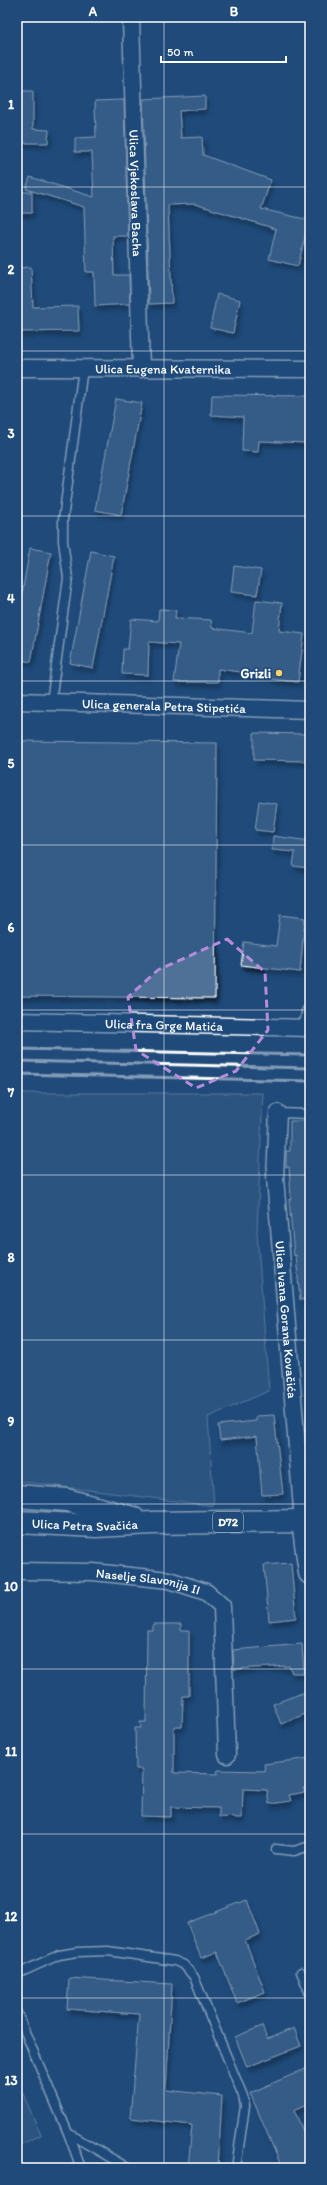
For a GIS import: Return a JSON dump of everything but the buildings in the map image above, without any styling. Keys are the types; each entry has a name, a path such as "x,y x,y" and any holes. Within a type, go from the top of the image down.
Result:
{"main road":[{"name":"Ulica Petra Svačića","path":"17,1496 67,1500 152,1523"},
{"name":"Ulica Petra Svačića","path":"17,1522 96,1526 152,1523 303,1521"},
{"name":"Ulica Ivana Gorana Kovačića","path":"303,1521 310,1572"}],"street":[{"name":"Ulica Vjekoslava Bacha","path":"131,17 141,369"},
{"name":"Ulica Eugena Kvaternika","path":"17,368 310,369"},
{"name":"Ulica generala Petra Stipetića","path":"17,701 310,710"},
{"name":"Ulica fra Grge Matića","path":"17,1021 309,1023"},
{"name":"Ulica Ivana Gorana Kovačića","path":"278,1113 275,1178 303,1521"},
{"name":"Naselje Slavonija II","path":"17,1571 93,1572 169,1580 206,1592 222,1606 227,1755"}],"lane":[{"path":"51,702 68,578 63,541 63,520 83,368"},
{"path":"278,1113 310,1114"},
{"path":"276,1850 294,1851 310,1846"},
{"path":"17,1974 59,1955 94,1951 175,1961 184,1965 194,1977 244,2096 245,2106 236,2168"},
{"path":"301,1972 310,1994"},
{"path":"17,2013 68,2133 80,2168"},
{"path":"68,2133 128,2168"}],"highlighted area":[{"path":"227,939 265,972 268,1030 236,1071 196,1088 136,1050 128,997 158,970"}],"shaded area":[{"path":"17,1093 263,1093 257,1232 269,1391 208,1417 214,1506 17,1481"},
{"path":"17,2080 41,2135 17,2146"}],"railway":[{"path":"17,1049 310,1055"},
{"path":"17,1061 310,1068"},
{"path":"17,1074 310,1081"}],"place":[{"name":"Grizli","path":"279,673"}]}
